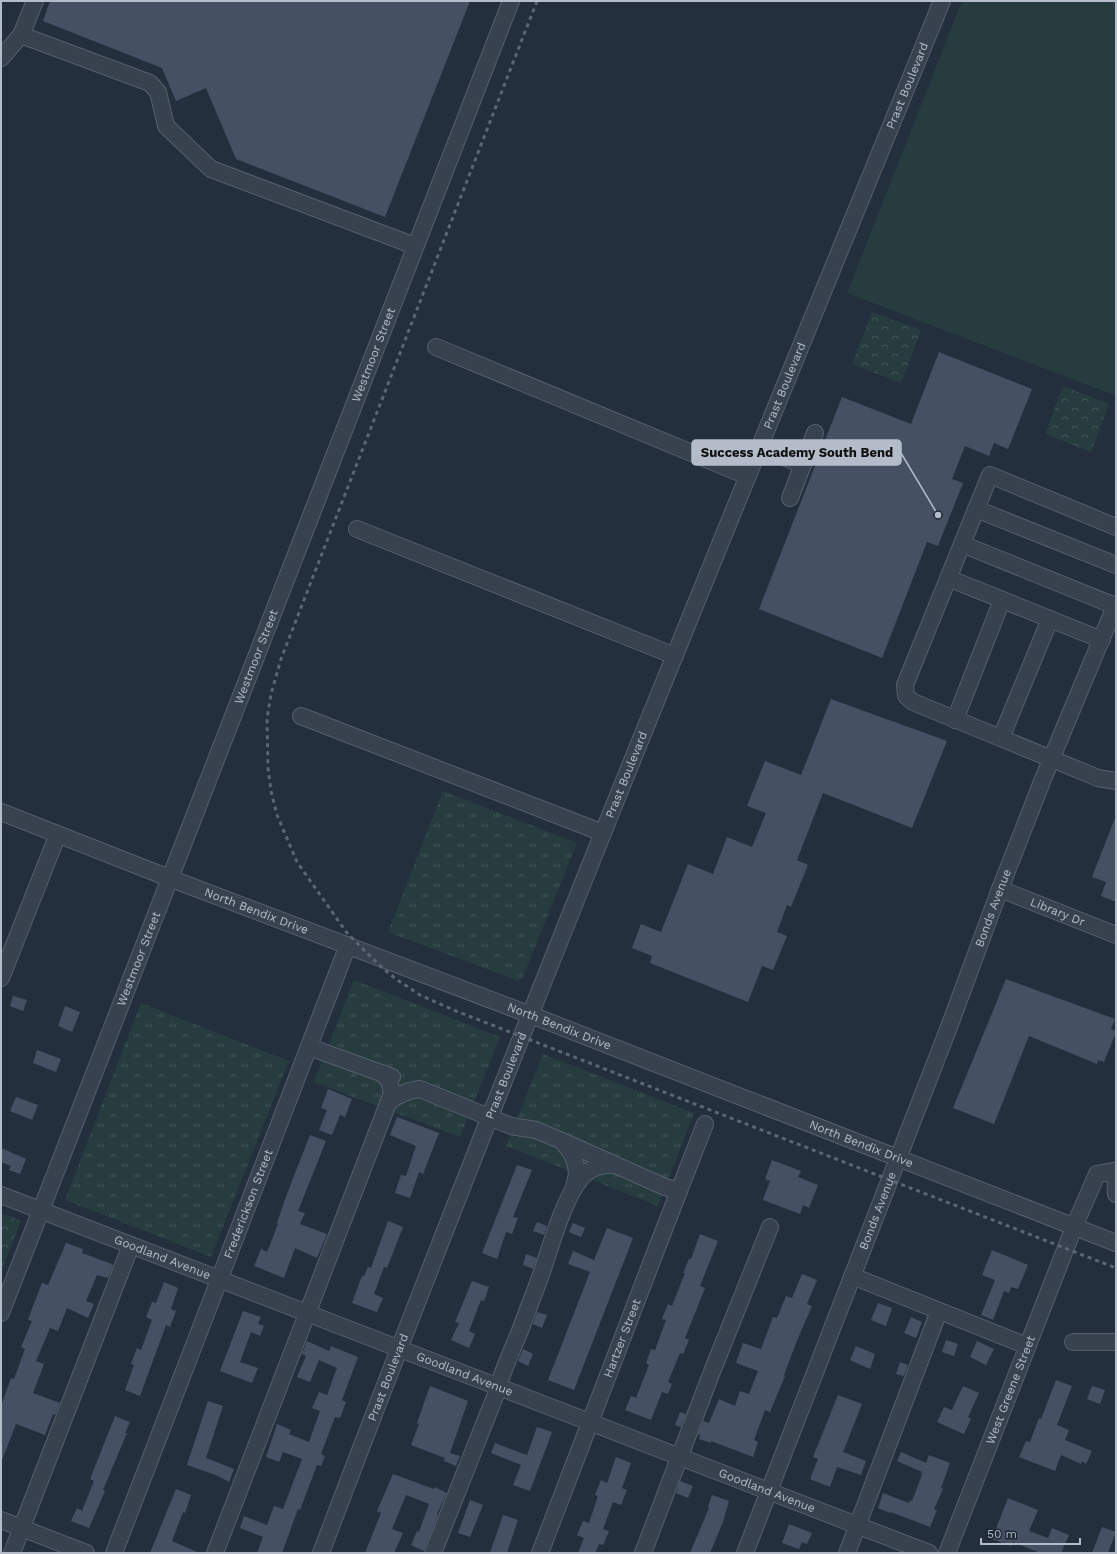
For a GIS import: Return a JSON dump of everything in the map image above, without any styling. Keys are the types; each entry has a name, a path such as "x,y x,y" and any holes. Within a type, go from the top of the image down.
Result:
{"street":[{"path":"1,58 21,35 35,1"},
{"name":"Westmoor Street","path":"1,1313 511,1"},
{"name":"Prast Boulevard","path":"321,1553 490,1118 603,833 747,476 942,1"},
{"path":"21,35 150,83 158,92 166,126 211,169 416,246"},
{"path":"436,348 747,476"},
{"path":"790,498 815,433"},
{"path":"760,447 802,465"},
{"path":"1116,527 990,475 905,685 906,696 913,702 1098,778 1116,781"},
{"path":"976,509 1116,565"},
{"path":"357,529 675,656"},
{"path":"962,544 1116,605"},
{"path":"948,578 1102,640"},
{"path":"955,720 1002,600"},
{"name":"Bonds Avenue","path":"744,1553 949,1027 1043,778 1116,605"},
{"path":"1001,738 1050,619"},
{"path":"301,716 603,833"},
{"name":"North Bendix Drive","path":"1,812 531,1015 1116,1244"},
{"path":"1,978 58,834"},
{"name":"Library Dr","path":"1000,889 1116,935"},
{"name":"Frederickson Street","path":"114,1553 348,945"},
{"path":"309,1047 382,1073 511,1126 546,1133 665,1187 679,1191"},
{"path":"216,1553 392,1093 391,1085 382,1073"},
{"path":"388,1103 396,1096 420,1089"},
{"name":"Hartzer Street","path":"540,1553 705,1124"},
{"path":"433,1553 518,1335 556,1230 572,1192 577,1174 576,1166 572,1154 562,1141"},
{"path":"572,1192 583,1176 593,1168 602,1165 615,1165"},
{"path":"1115,1170 1116,1194"},
{"name":"West Greene Street","path":"947,1553 1074,1227 1097,1174 1115,1170"},
{"name":"Goodland Avenue","path":"1,1195 929,1553"},
{"path":"643,1553 705,1388 770,1227"},
{"path":"12,1553 131,1245"},
{"path":"852,1276 1027,1346"},
{"path":"847,1553 939,1311"},
{"path":"1073,1342 1116,1342"},
{"path":"1,1520 86,1553"}],"green space":[{"path":"962,1 1116,1 1116,396 847,293"},
{"path":"872,312 921,330 901,383 852,364"},
{"path":"1063,386 1109,404 1091,452 1045,434"},
{"path":"443,791 577,843 522,979 516,980 388,932"},
{"path":"354,980 500,1037 460,1137 314,1082"},
{"path":"141,1003 289,1061 211,1257 65,1200"},
{"path":"543,1054 694,1113 658,1206 506,1146"},
{"path":"1,1213 21,1221 1,1272"}],"building":[{"path":"50,1 470,1 385,217 236,159 206,88 176,101 162,68 43,21"},
{"path":"939,352 1032,389 1008,449 994,443 989,456 965,446 952,479 963,483 938,546 927,542 882,658 759,609 842,397 911,424"},
{"path":"831,699 947,741 912,828 823,793 797,860 808,865 791,907 787,905 777,932 787,936 773,970 762,966 748,1002 650,963 652,956 632,948 641,924 661,932 688,864 713,874 727,837 752,847 766,813 747,806 765,761 801,775"},
{"path":"1115,818 1116,902 1101,896 1106,882 1092,877"},
{"path":"1006,979 1115,1019 1111,1029 1116,1032 1104,1062 1098,1060 1097,1064 1029,1036 994,1124 953,1108"},
{"path":"13,996 27,1000 23,1011 10,1006"},
{"path":"65,1006 80,1012 72,1032 58,1026"},
{"path":"37,1050 61,1059 56,1072 33,1063"},
{"path":"328,1089 352,1099 345,1117 340,1115 332,1135 319,1130 327,1110 321,1108"},
{"path":"16,1097 38,1105 32,1120 10,1111"},
{"path":"397,1117 439,1133 423,1174 419,1172 410,1198 395,1193 401,1175 406,1176 416,1146 390,1135"},
{"path":"310,1135 326,1141 298,1211 305,1213 300,1224 327,1234 317,1258 295,1248 284,1278 254,1266 261,1249 267,1252 278,1224 277,1223 285,1199"},
{"path":"1,1148 26,1159 20,1174 9,1170 11,1166 1,1162"},
{"path":"772,1160 801,1171 798,1177 818,1185 809,1208 803,1205 800,1214 763,1200 770,1181 765,1179"},
{"path":"517,1165 532,1170 513,1217 518,1218 512,1234 506,1232 497,1259 482,1253"},
{"path":"388,1221 403,1227 387,1268 384,1267 374,1294 383,1298 377,1312 352,1303 362,1276 364,1276 368,1267 371,1268"},
{"path":"537,1222 547,1226 544,1235 533,1231"},
{"path":"573,1223 585,1228 581,1237 569,1232"},
{"path":"607,1228 633,1238 574,1390 548,1380 590,1272 568,1264 573,1251 594,1260"},
{"path":"700,1234 718,1241 700,1286 705,1288 685,1338 689,1340 683,1354 680,1353 668,1382 672,1384 668,1394 662,1392 651,1420 625,1410 631,1396 636,1398 649,1365 646,1363 651,1349 655,1350 666,1320 662,1319 668,1304 672,1306 685,1273 683,1273 689,1259 691,1259"},
{"path":"66,1243 83,1249 82,1253 112,1264 113,1266 108,1278 97,1275 86,1301 94,1304 88,1318 67,1308 58,1331 50,1328 36,1361 44,1364 33,1393 60,1403 55,1415 53,1414 45,1435 16,1424 1,1460 1,1406 11,1378 14,1379 25,1349 21,1347 32,1321 28,1320 42,1283 48,1285"},
{"path":"992,1250 1028,1265 1018,1289 1011,1287 1009,1293 1004,1291 993,1320 981,1315 995,1280 982,1275"},
{"path":"526,1254 537,1258 533,1269 523,1265"},
{"path":"802,1274 817,1280 807,1304 812,1306 796,1343 784,1375 785,1376 770,1412 765,1410 754,1440 758,1442 753,1457 711,1441 711,1443 699,1439 700,1435 698,1434 703,1421 709,1423 719,1399 735,1406 740,1391 749,1394 758,1371 736,1363 743,1343 761,1349 773,1317 777,1318 786,1296 792,1298"},
{"path":"472,1281 489,1287 484,1301 481,1300 469,1331 475,1334 469,1348 451,1340 459,1323 455,1322"},
{"path":"164,1282 178,1288 171,1309 176,1311 170,1327 166,1325 140,1396 125,1390 134,1365 131,1364 137,1348 141,1350 152,1320 146,1317 152,1302 156,1303"},
{"path":"878,1303 892,1308 886,1326 871,1320"},
{"path":"243,1311 261,1317 258,1324 264,1326 260,1336 251,1332 240,1362 258,1368 252,1383 220,1371"},
{"path":"537,1312 547,1315 542,1328 533,1324"},
{"path":"911,1317 922,1322 916,1338 904,1333"},
{"path":"946,1340 958,1344 954,1356 942,1352"},
{"path":"307,1341 329,1351 331,1346 358,1357 342,1400 346,1402 340,1418 335,1417 321,1454 325,1456 321,1466 317,1465 300,1510 298,1509 282,1553 257,1553 263,1537 240,1528 244,1516 267,1525 274,1506 283,1509 302,1459 283,1452 279,1462 266,1457 277,1424 291,1430 289,1434 309,1442 320,1411 312,1408 319,1392 327,1395 337,1368 319,1360 310,1382 297,1377 306,1356 302,1354"},
{"path":"977,1341 994,1349 986,1365 970,1357"},
{"path":"856,1346 875,1354 870,1369 850,1360"},
{"path":"523,1349 533,1354 528,1366 518,1361"},
{"path":"900,1362 908,1365 904,1376 896,1374"},
{"path":"1056,1380 1072,1386 1057,1425 1069,1430 1065,1440 1092,1451 1086,1464 1082,1461 1081,1464 1061,1455 1055,1471 1019,1457 1026,1441 1030,1442 1039,1418 1041,1419"},
{"path":"430,1386 468,1401 450,1453 460,1456 456,1466 444,1461 445,1458 411,1445"},
{"path":"963,1386 979,1393 968,1417 971,1419 964,1434 937,1422 944,1407 952,1410"},
{"path":"1092,1386 1105,1390 1100,1404 1087,1399"},
{"path":"838,1395 862,1404 843,1452 866,1461 861,1475 837,1467 830,1487 810,1479 818,1459 813,1457"},
{"path":"208,1401 223,1406 206,1458 234,1469 229,1482 218,1476 187,1465"},
{"path":"680,1412 686,1414 681,1427 675,1425"},
{"path":"115,1416 130,1422 125,1433 127,1433 103,1490 105,1491 89,1528 71,1521 77,1508 82,1511 94,1481 90,1479"},
{"path":"537,1427 552,1432 530,1491 513,1485 521,1465 491,1453 495,1443 527,1455"},
{"path":"901,1452 926,1463 929,1455 950,1463 941,1488 943,1489 934,1509 937,1510 930,1527 878,1508 883,1493 909,1503 910,1500 912,1501 922,1472 897,1461"},
{"path":"616,1457 631,1463 622,1488 627,1490 621,1505 613,1502 603,1529 609,1531 603,1545 599,1544 595,1553 578,1553 584,1538 577,1535 583,1521 589,1523 598,1496 595,1495 601,1480 607,1483"},
{"path":"393,1474 434,1489 435,1487 447,1493 437,1514 438,1515 424,1551 411,1545 417,1531 419,1532 429,1504 406,1495 392,1529 403,1533 394,1553 365,1553 381,1513 377,1511"},
{"path":"680,1481 693,1486 688,1498 676,1493"},
{"path":"176,1489 191,1495 185,1513 183,1512 172,1541 199,1553 150,1553"},
{"path":"712,1495 729,1501 723,1522 710,1553 690,1553 709,1508"},
{"path":"1008,1498 1038,1510 1029,1531 1048,1538 1052,1528 1069,1535 1061,1553 1041,1553 1013,1542 1011,1546 992,1539"},
{"path":"470,1500 483,1505 470,1537 458,1533"},
{"path":"503,1515 518,1520 507,1553 490,1553"},
{"path":"789,1524 812,1533 807,1544 802,1542 799,1549 782,1543"},
{"path":"1102,1527 1116,1532 1108,1553 1092,1553"}],"railway":[{"path":"537,1 281,659 271,694 267,719 268,768 271,791 277,815 297,862 347,933 380,966 420,995 456,1011 1116,1268"}],"place":[{"name":"Success Academy South Bend","path":"938,515"}]}
